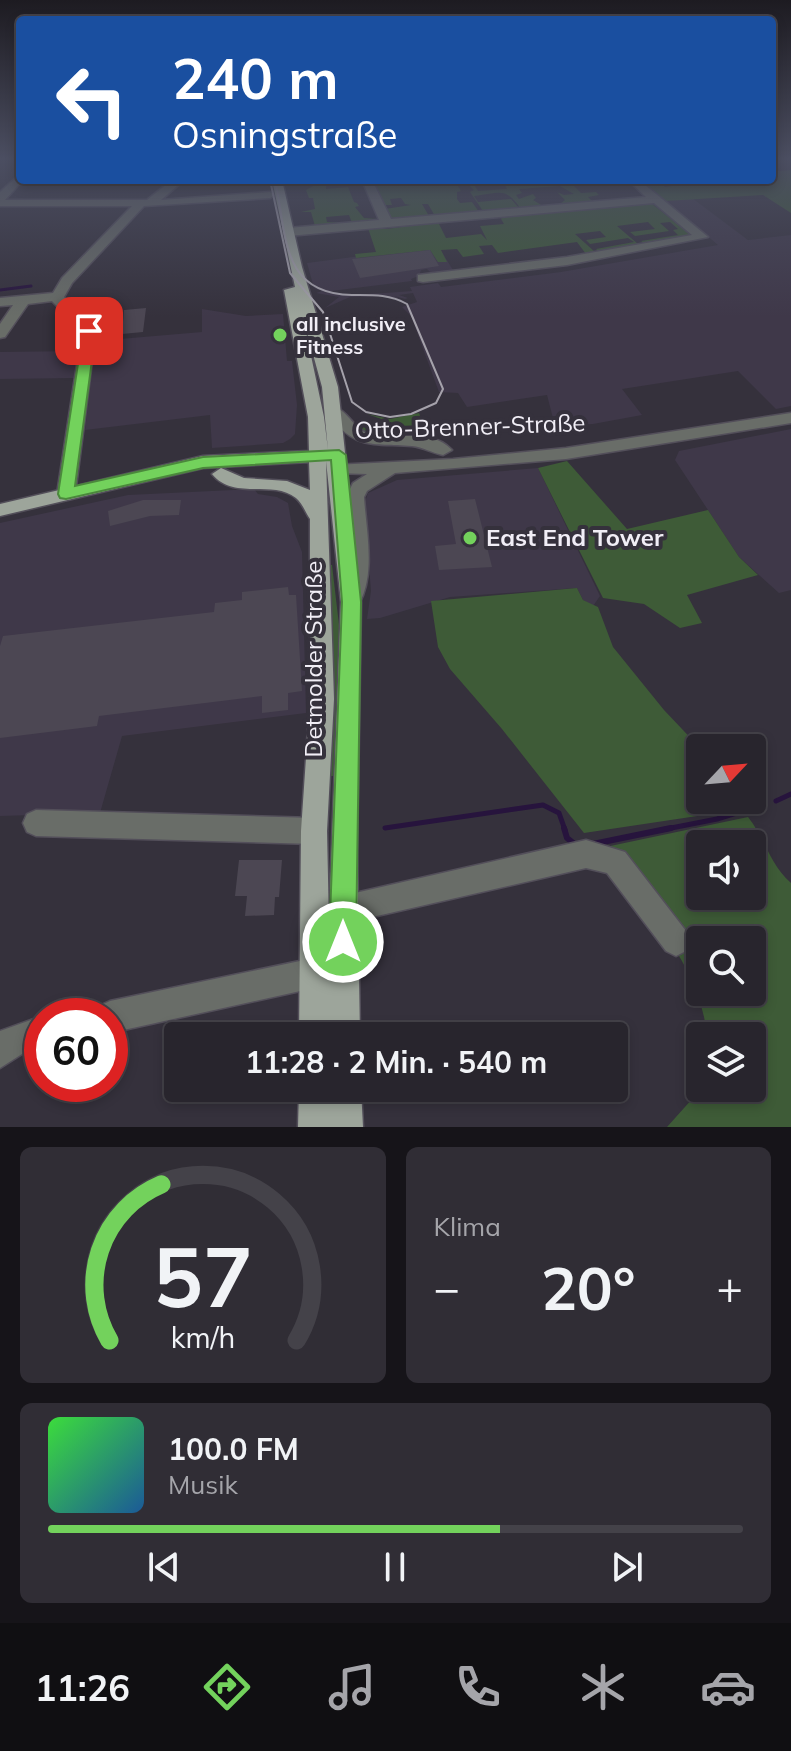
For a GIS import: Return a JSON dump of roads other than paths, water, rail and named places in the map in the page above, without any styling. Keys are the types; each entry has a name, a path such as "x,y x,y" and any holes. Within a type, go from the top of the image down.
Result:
{"main road":[{"name":"Detmolder Straße","path":"278,212 316,417 318,461 322,699 314,831 315,1022"},
{"name":"Detmolder Straße","path":"281,212 321,349 335,412 351,602 342,910 344,1022"},
{"path":"260,458 293,446 303,436 305,420 301,373 307,362"},
{"path":"0,510 203,462 260,458 339,462"},
{"path":"156,474 221,474 318,461"},
{"path":"221,474 245,484 279,483 296,488 312,503 320,525"},
{"path":"315,1102 315,1127"},
{"path":"345,1102 346,1127"}],"street":[{"path":"57,297 67,281 136,212"},
{"path":"381,212 386,222"},
{"path":"288,232 484,216 502,212"},
{"path":"423,278 567,261 702,237 671,212"},
{"path":"0,302 57,297"},
{"path":"57,297 64,310 89,331 66,494"},
{"path":"0,334 23,301"},
{"path":"335,412 348,430 367,441 426,442 443,450"},
{"name":"Otto-Brenner-Straße","path":"339,462 398,466 485,460 667,441 791,418"},
{"name":"Otto-Brenner-Straße","path":"339,462 443,450 604,447"},
{"path":"351,602 358,570 354,505 357,491 376,476 398,466"},
{"path":"36,823 314,831"},
{"path":"342,910 586,854 615,862 676,941"},
{"path":"128,1013 314,973"},
{"path":"0,1052 13,1041 24,1038"}],"waterway":[{"path":"0,290 31,286"},
{"path":"776,801 791,794"},
{"path":"385,828 543,805 559,813 565,830"},
{"path":"667,829 733,814"},
{"path":"564,828 567,838 577,846"},
{"path":"667,829 671,828"},
{"path":"593,844 667,829"},
{"path":"661,830 667,829"}],"tram line":[{"path":"277,212 290,273 323,312 352,402 366,412 390,417 411,414 436,403 443,389 407,304 387,297 329,292 311,284 299,272 291,257 281,212"}],"place":[{"name":"all inclusive Fitness","path":"280,335"},
{"name":"East End Tower","path":"470,538"}]}
